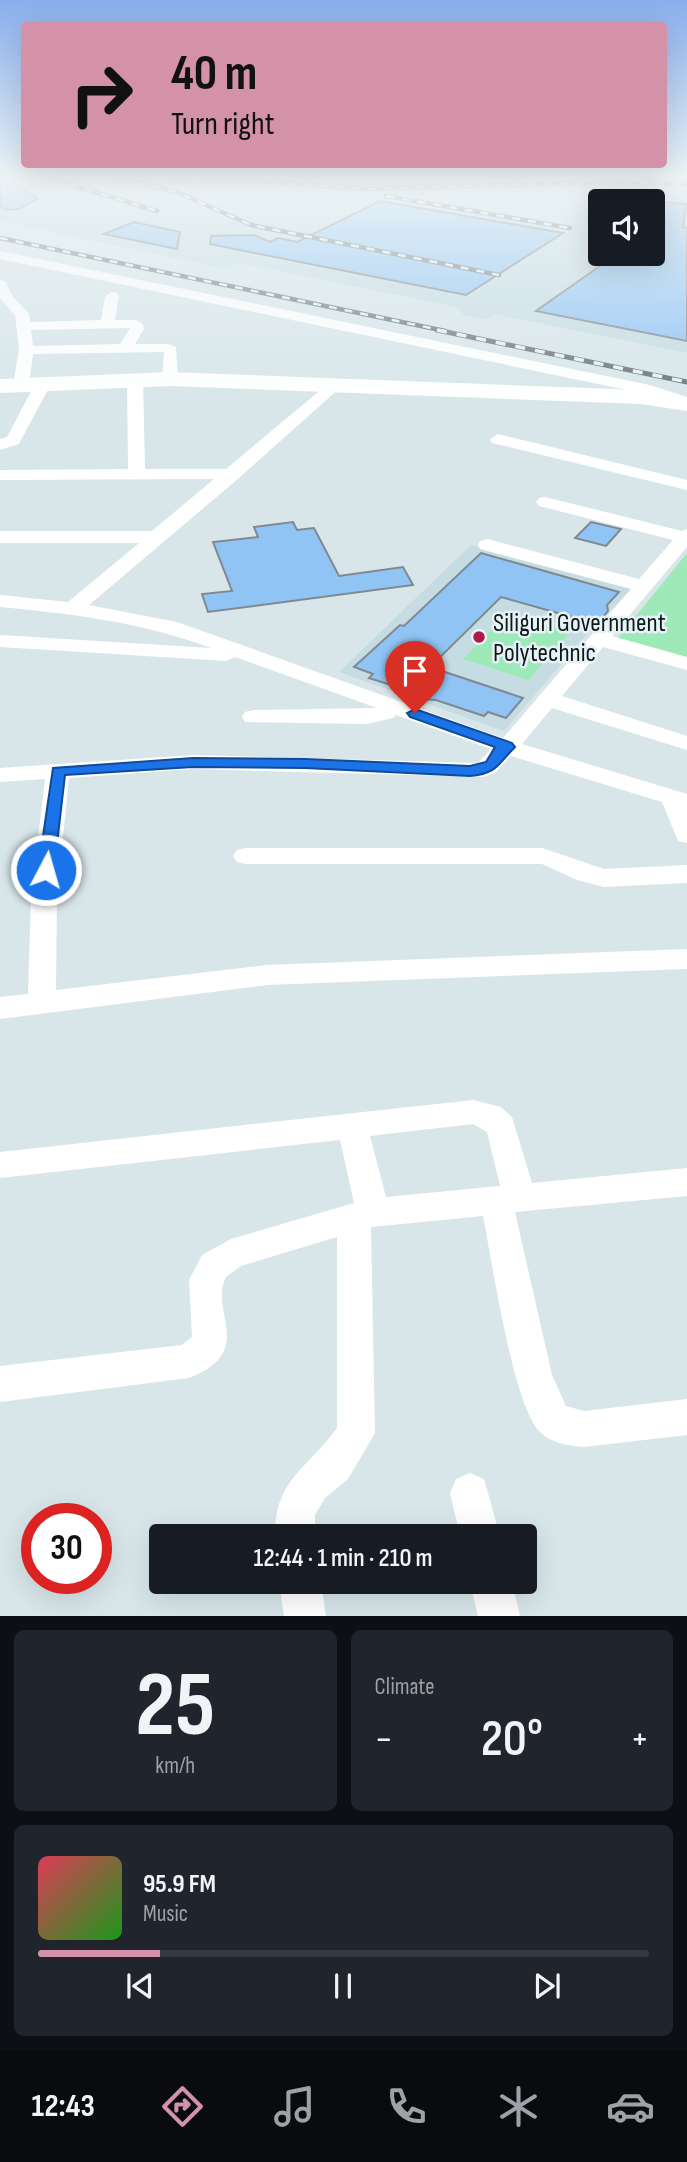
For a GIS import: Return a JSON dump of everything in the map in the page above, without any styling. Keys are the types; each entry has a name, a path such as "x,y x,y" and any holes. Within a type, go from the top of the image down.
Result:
{"street":[{"path":"0,255 639,387 687,403"},
{"path":"0,284 4,299 22,314 26,351 13,440 0,446"},
{"path":"107,324 112,296"},
{"path":"23,326 131,323 137,326 125,348"},
{"path":"26,351 168,348 171,350 170,379"},
{"path":"21,385 170,379 641,397 687,403"},
{"path":"135,380 137,475"},
{"path":"73,608 334,386"},
{"path":"498,439 687,485"},
{"path":"0,446 25,462 137,475 233,474"},
{"path":"0,475 25,462"},
{"path":"0,775 193,762 483,770 492,765 499,752 507,747 545,696 686,536 545,502"},
{"path":"0,537 159,537"},
{"path":"487,545 644,586"},
{"path":"0,601 73,608 170,626 507,747 680,800 687,835"},
{"path":"597,635 687,664"},
{"path":"0,641 255,657"},
{"path":"545,696 687,743"},
{"path":"253,718 367,717 385,713 392,705"},
{"path":"42,1002 44,896 58,771"},
{"path":"246,856 541,856 560,859 591,876 615,878 687,874"},
{"path":"0,1008 267,975 687,959"},
{"path":"0,1165 473,1112 490,1116 501,1126 508,1200 534,1375 544,1405 552,1419 566,1427 584,1429 687,1417"},
{"path":"295,1524 295,1511 311,1484 334,1465 356,1433 363,1215 352,1126"},
{"path":"0,1384 189,1362 202,1356 209,1348 210,1337 207,1272 216,1262 230,1254 363,1215 687,1182"},
{"path":"470,1493 477,1524"},
{"path":"302,1594 305,1616"},
{"path":"494,1594 499,1616"}],"shaded area":[{"path":"139,250 588,250 588,266 665,266 665,250 687,250 687,353 495,314 488,319 464,315 456,307 239,263 227,269"},
{"name":"Siliguri Government Polytechnic","path":"471,545 631,589 582,640 504,731 339,672"}],"green space":[{"path":"687,553 687,658 618,638"},
{"path":"505,615 564,630 568,635 528,680 463,659"}],"building":[{"path":"242,250 536,250 466,295"},
{"path":"665,250 687,250 687,341 536,311 600,266 665,266"},
{"path":"293,522 297,530 314,528 339,576 403,567 413,585 208,612 202,594 232,591 213,542 258,537 254,527"},
{"path":"591,522 621,529 606,546 575,538"},
{"path":"481,553 619,592 607,605 608,611 597,624 501,597 430,667 523,698 506,718 488,712 484,716 436,700 423,699 416,693 369,678 373,674 354,667 400,625 404,626"}],"railway":[{"path":"59,250 445,331"},
{"path":"377,250 499,275"},
{"path":"437,330 687,382"}],"place":[{"name":"Siliguri Government Polytechnic","path":"479,637"}],"route":[{"path":"46,870 58,771 193,762 305,763 470,771 483,770 492,765 499,752 507,747 415,713"}]}
